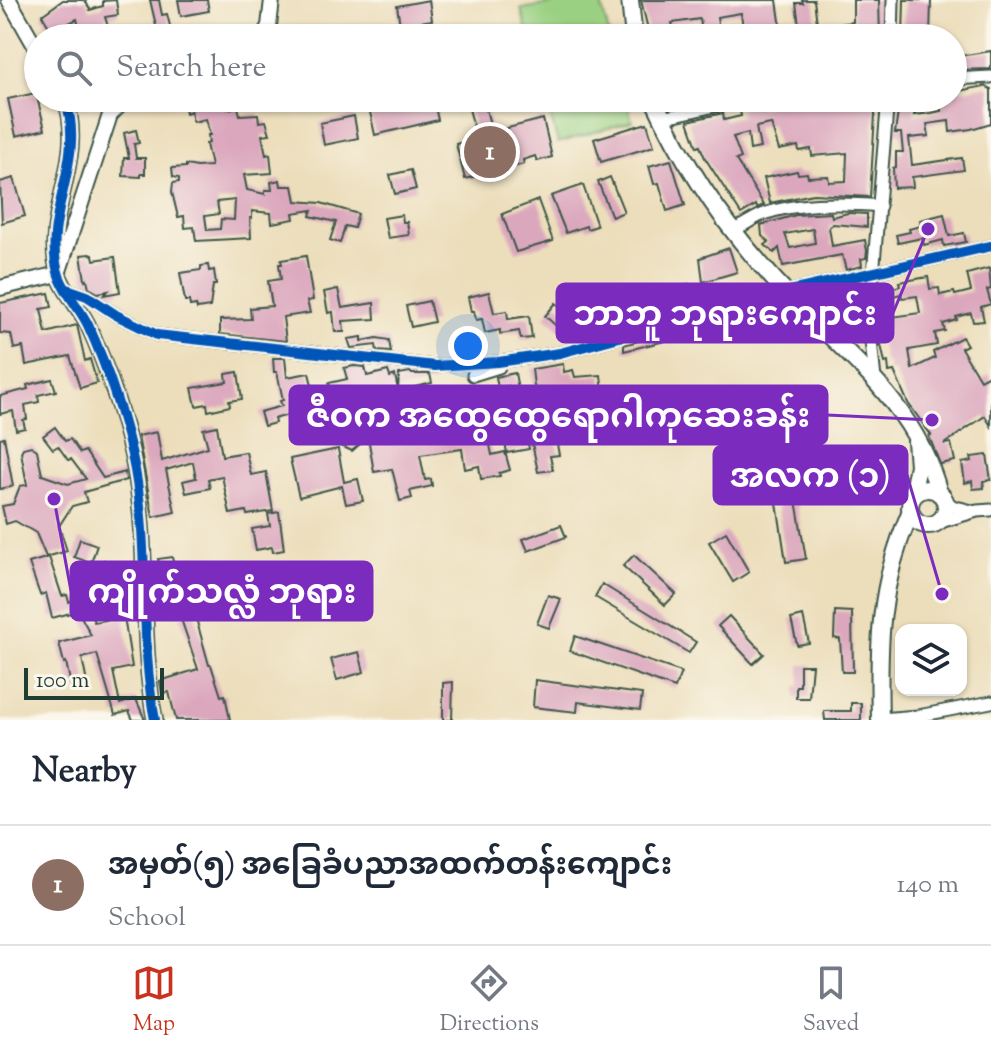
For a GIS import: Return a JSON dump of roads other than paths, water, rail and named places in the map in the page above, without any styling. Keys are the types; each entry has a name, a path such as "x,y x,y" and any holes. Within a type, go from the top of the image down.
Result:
{"main road":[{"path":"630,0 633,24"},
{"path":"659,112 712,201 734,230 786,292 875,379 902,413 931,462 946,503 945,514 934,524 906,539 894,551"},
{"path":"880,719 878,659 886,586 894,551 911,505 918,465 915,436"},
{"path":"911,505 922,490 941,495"},
{"path":"911,505 918,523 934,524"}],"street":[{"path":"9,0 24,26"},
{"path":"269,24 272,0"},
{"path":"892,24 893,0"},
{"path":"967,78 991,77"},
{"path":"70,112 71,149 54,244 58,274 88,324 102,359 135,471 148,672 155,720"},
{"path":"58,274 113,112"},
{"path":"662,118 688,112"},
{"path":"875,379 869,322 887,112"},
{"path":"734,230 766,213 796,207 841,204 880,206"},
{"path":"67,289 87,296 116,315 157,335 435,366 560,353 786,292 991,246"},
{"path":"0,288 58,274"},
{"path":"473,375 532,358"},
{"path":"941,495 952,506 977,511"},
{"path":"934,524 991,510"},
{"path":"880,719 918,716 991,702"}],"place":[{"name":"အမှတ်(၅) အခြေခံပညာအထက်တန်းကျောင်း","path":"490,152"},
{"name":"ဘာဘူ ဘုရားကျောင်း","path":"928,229"},
{"name":"ဇီဝက အထွေထွေရောဂါကုဆေးခန်း","path":"932,420"},
{"name":"ကျိုက်သလ္လံ ဘုရား","path":"54,499"},
{"name":"အလက (၁)","path":"942,594"}]}
